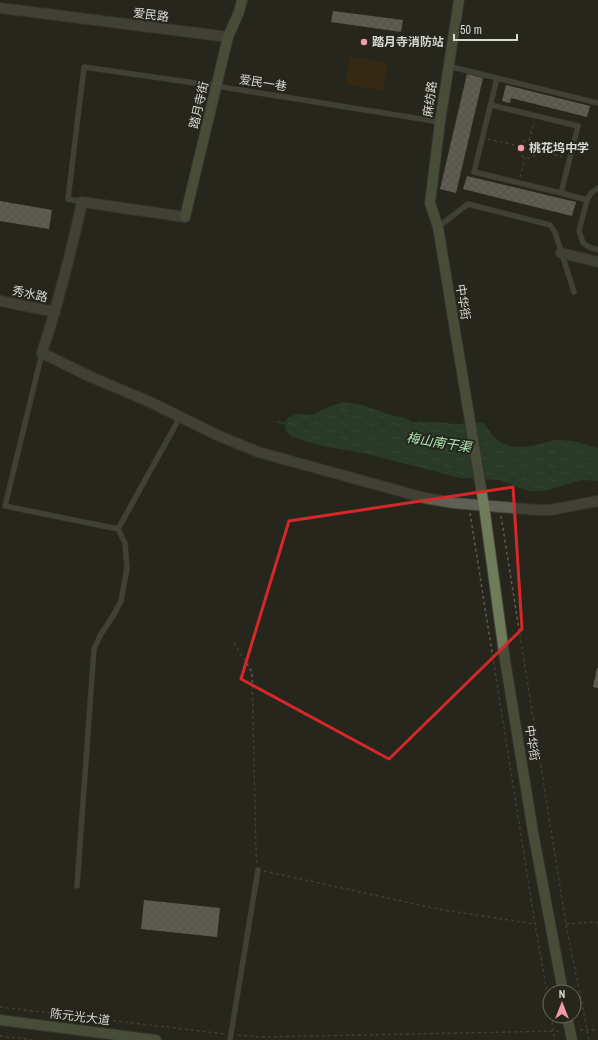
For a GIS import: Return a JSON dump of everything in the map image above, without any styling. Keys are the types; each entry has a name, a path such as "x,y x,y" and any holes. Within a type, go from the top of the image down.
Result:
{"main road":[{"name":"踏月寺街","path":"185,217 228,37 239,12 242,0"},
{"name":"麻纺路","path":"430,203 448,66 459,0"},
{"name":"中华街","path":"430,203 438,227 483,502 520,754 562,984"},
{"name":"陈元光大道","path":"0,1020 156,1040"},
{"path":"569,1024 571,1035"}],"street":[{"name":"爱民路","path":"0,8 228,37"},
{"path":"185,217 82,202 55,312 42,353 217,435 258,452 425,498 454,503 483,502 545,510 598,502"},
{"path":"562,253 598,262"},
{"name":"秀水路","path":"0,301 55,312"}],"lane":[{"path":"448,66 598,103"},
{"name":"爱民一巷","path":"82,202 68,199 84,67 216,86 440,122"},
{"path":"497,78 474,172 587,200"},
{"path":"490,105 578,126 561,193"},
{"path":"598,188 591,193 587,200 579,231 583,243 598,250"},
{"path":"438,227 468,204 550,225 555,232 574,292"},
{"path":"42,353 5,506 118,529"},
{"path":"118,529 180,417"},
{"path":"77,886 94,649 101,634 121,601 127,568 125,542 118,529"},
{"path":"231,1037 258,870"}],"path":[{"path":"529,140 535,116"},
{"path":"482,138 519,146"},
{"path":"529,140 535,143 537,150 536,154 533,157 525,158 519,153 519,146 523,141 529,140"},
{"path":"537,150 570,158"},
{"path":"518,183 525,158"},
{"path":"234,643 252,672 256,852 258,870 438,909 535,924 546,984"},
{"path":"589,1040 566,924 598,923"},
{"path":"0,1007 231,1037 554,1031 571,1035 587,1030 598,1030"},
{"path":"553,1024 555,1040"},
{"path":"0,1036 35,1040"}],"highlighted area":[{"path":"513,487 522,629 389,759 241,679 289,521"}],"shaded area":[{"path":"350,56 388,63 383,91 346,84"}],"water":[{"path":"344,402 363,405 390,415 403,417 412,422 439,422 454,424 484,423 495,438 514,447 530,446 553,440 566,440 598,448 598,481 581,480 544,491 528,491 500,480 461,478 363,453 322,446 292,437 286,431 285,424 288,418 296,414 312,415"}],"building":[{"path":"333,11 403,20 401,32 331,22"},
{"path":"467,74 483,78 456,193 440,189"},
{"path":"506,85 590,106 587,117 511,98 510,103 502,101"},
{"path":"467,176 576,202 572,216 463,189"},
{"path":"0,201 52,210 49,229 0,221"},
{"path":"598,668 598,688 593,687"},
{"path":"144,900 220,908 217,937 141,929"}],"waterway":[{"name":"梅山南干渠","path":"278,422 287,424"}],"place":[{"name":"踏月寺消防站","path":"364,42"},
{"name":"桃花坞中学","path":"521,148"}]}
